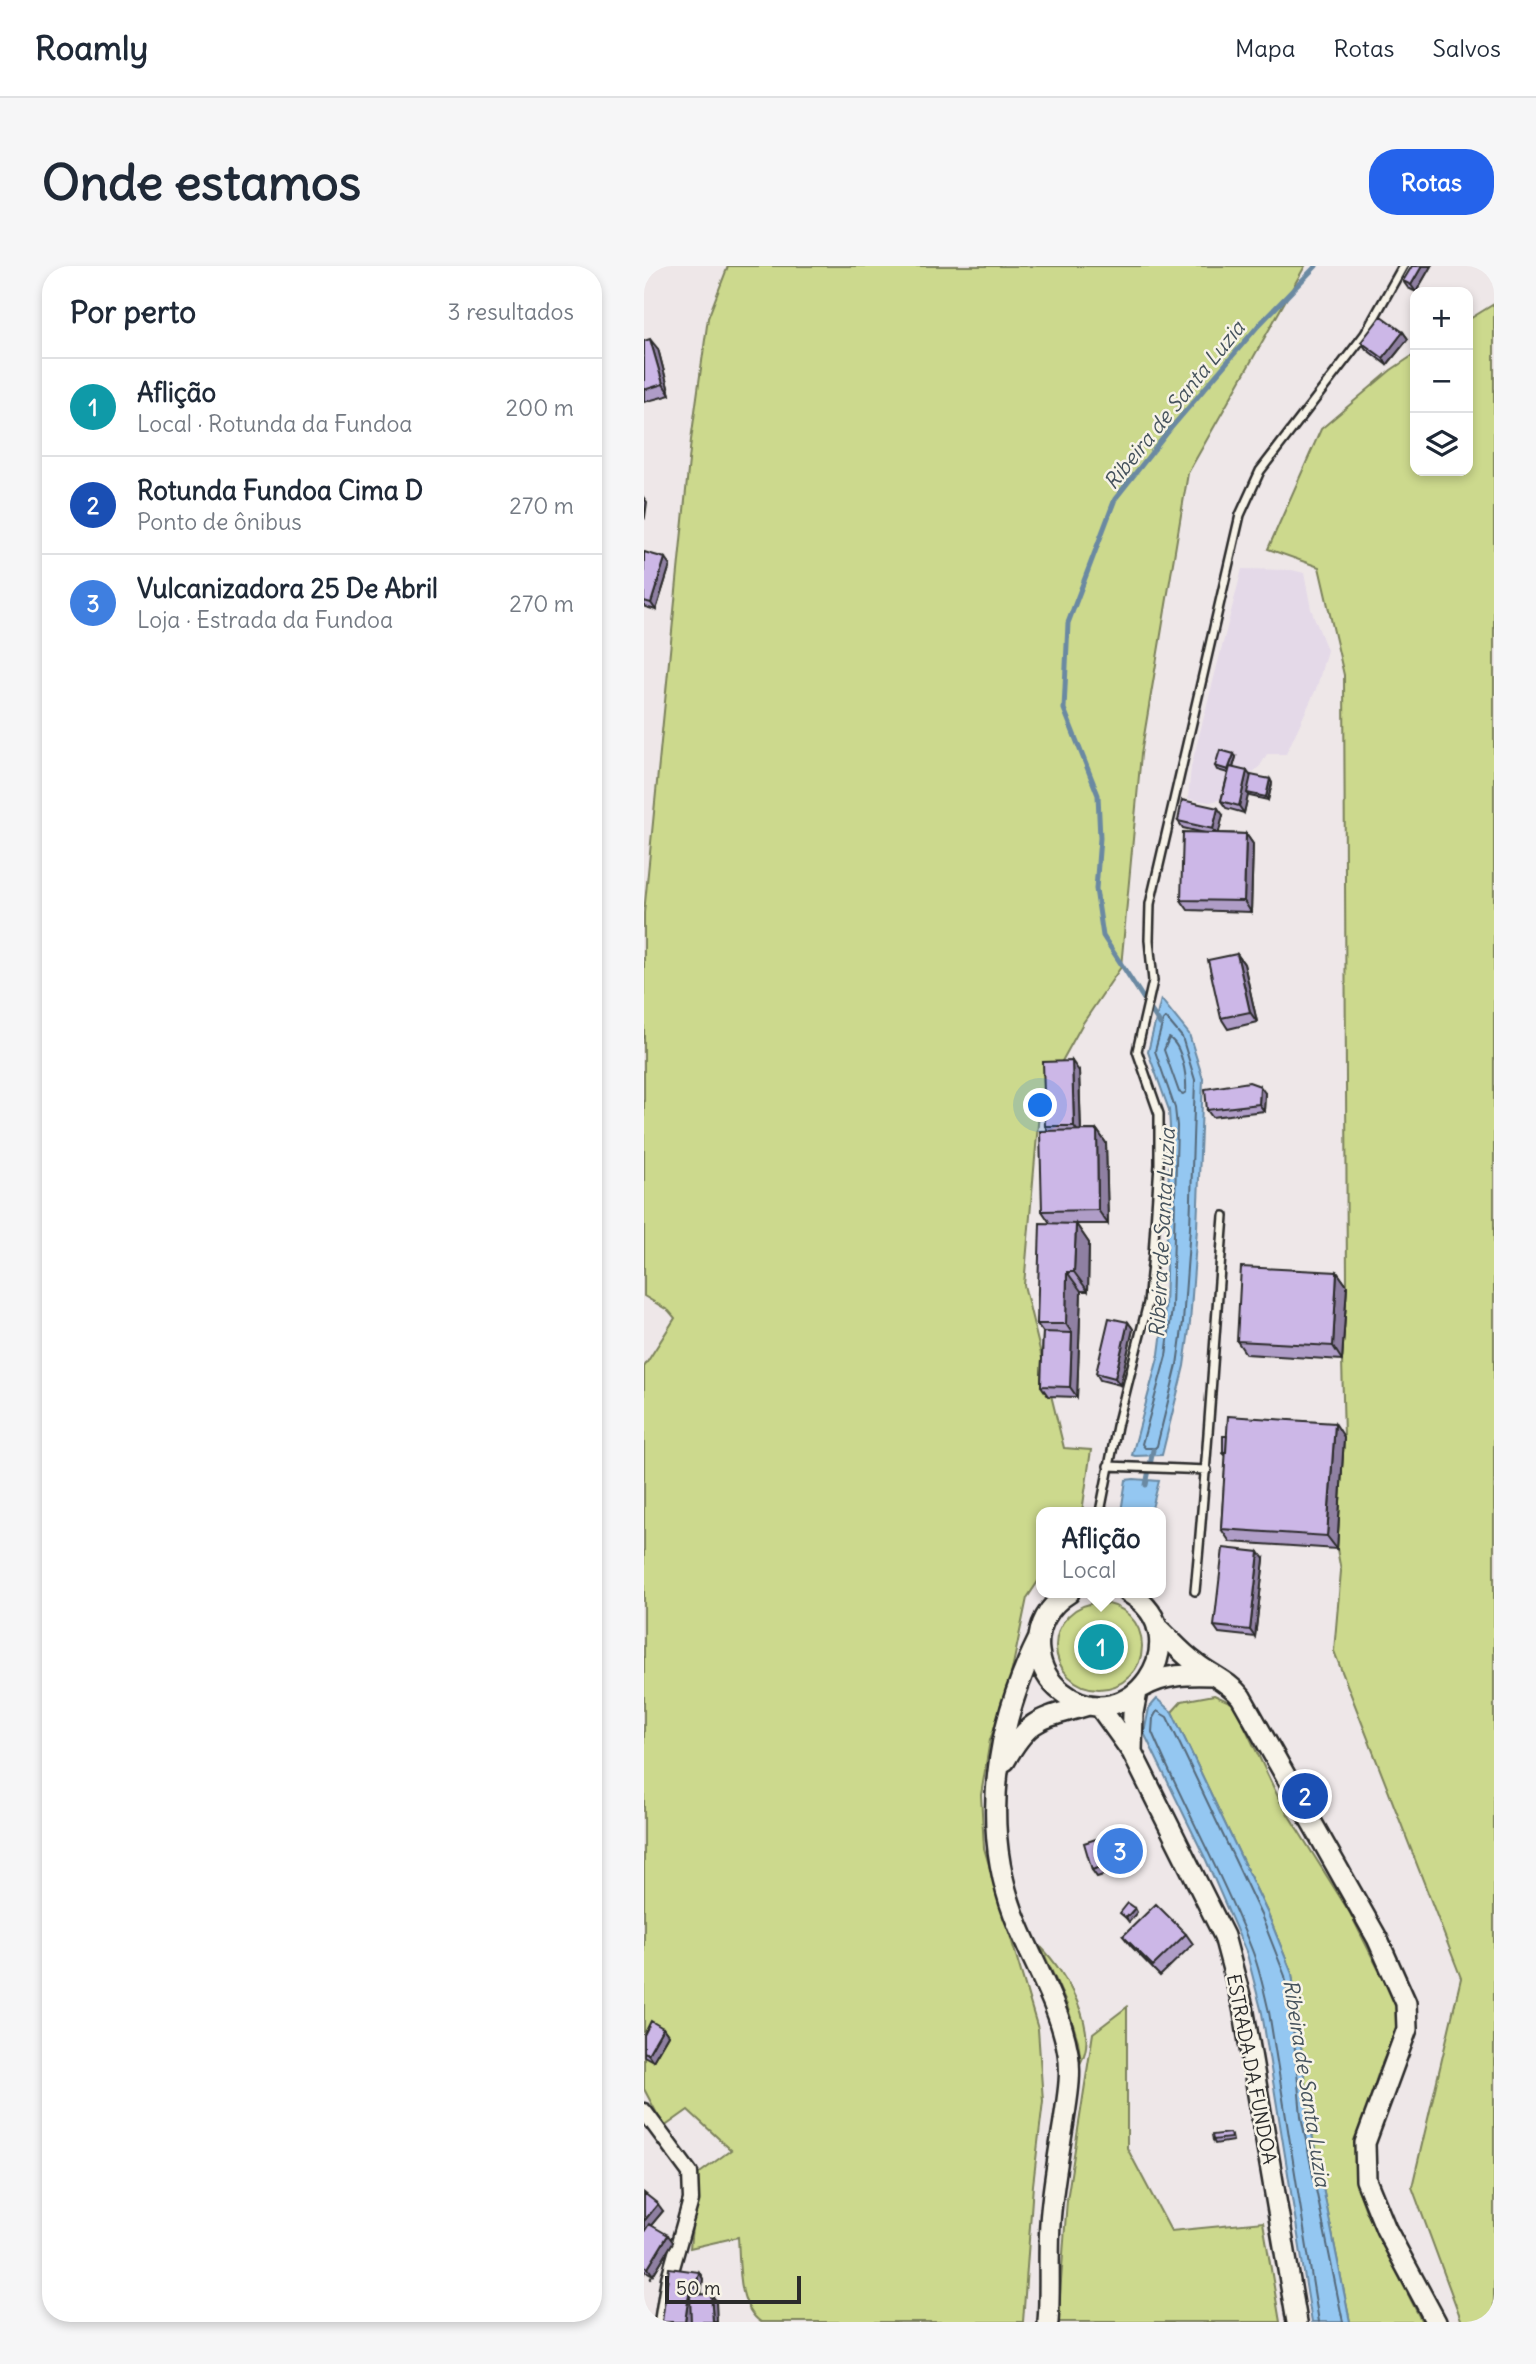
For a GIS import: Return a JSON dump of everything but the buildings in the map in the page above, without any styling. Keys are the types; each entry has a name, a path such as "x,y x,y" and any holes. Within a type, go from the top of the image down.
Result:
{"main road":[{"path":"1048,2322 1051,2209 1070,2068 1061,2025 1014,1913 998,1856 995,1814 1003,1738 1021,1672 1039,1638 1049,1610 1063,1598"},
{"path":"1136,1598 1157,1627 1182,1652 1226,1681 1241,1697 1377,1938 1406,2003 1407,2029 1365,2143 1366,2179 1386,2229 1436,2322"},
{"name":"ESTRADA DA FUNDOA","path":"1132,1752 1133,1713 1159,1652 1157,1627"},
{"path":"1039,1638 1041,1661 1051,1681 1068,1697 1094,1705"},
{"path":"997,1775 1018,1737 1040,1720 1094,1705 1115,1703 1143,1686 1175,1676 1214,1675"},
{"name":"ESTRADA DA FUNDOA","path":"1094,1705 1132,1752 1224,1936 1243,2007 1297,2322"}],"street":[{"path":"644,2110 690,2173 691,2200 669,2278 662,2322"}],"lane":[{"path":"1101,1507 1108,1466 1144,1325 1153,1255 1159,1164 1159,1114 1138,1051 1153,981 1149,940 1150,904 1240,515 1260,471 1365,334 1404,266"},
{"path":"1195,1591 1207,1470 1224,1216"},
{"path":"1108,1466 1207,1470"}],"shaded area":[{"path":"1242,569 1292,570 1304,573 1311,609 1327,650 1317,687 1286,754 1267,754 1260,766 1243,781 1238,795 1210,802 1188,799 1191,767"}],"green space":[{"path":"728,266 1305,266 1188,473 1141,754 1121,967 1083,1023 1040,1101 1024,1285 1064,1448 1091,1450 1083,1507 1036,1507 1036,1584 1027,1598 1008,1689 990,1740 981,1795 984,1848 1038,2029 1043,2101 1033,2185 1023,2322 761,2322 753,2315 744,2295 738,2237 690,2248 697,2175 731,2150 688,2110 664,2127 644,2089 644,1367 675,1318 669,1311 644,1296 644,913 691,440 708,318"},
{"path":"1494,304 1494,2322 1462,2322 1412,2187 1461,1978 1334,1651 1341,1571 1337,1549 1344,1437 1342,1360 1347,1286 1344,675 1319,567 1268,549 1321,429 1410,357 1410,476 1473,476 1473,317"},
{"path":"1099,1603 1115,1607 1129,1616 1138,1630 1142,1646 1138,1662 1129,1676 1115,1685 1099,1689 1083,1685 1069,1676 1060,1662 1056,1646 1060,1630 1069,1616 1083,1607"},
{"path":"1214,1695 1234,1704 1281,1803 1350,1913 1402,2016 1380,2068 1356,2141 1356,2183 1366,2211 1422,2322 1350,2322 1308,2114 1292,1974 1267,1912 1172,1712 1182,1701"},
{"path":"1041,1947 1069,1985 1083,2017 1086,2049 1081,2062 1067,2005"},
{"path":"1127,2007 1127,2148 1171,2231 1263,2222 1280,2322 1058,2322 1067,2200 1093,2033"}],"water":[{"path":"1161,999 1189,1034 1203,1079 1197,1228 1184,1366 1162,1455 1135,1456 1132,1455 1159,1354 1165,1308 1169,1110 1148,1052"},
{"path":"1126,1480 1159,1481 1152,1507 1122,1507"},
{"path":"1157,1699 1172,1712 1267,1912 1292,1974 1308,2114 1350,2322 1312,2322 1262,2013 1247,1954 1206,1860 1144,1733 1149,1708"}],"waterway":[{"name":"Ribeira de Santa Luzia","path":"1160,1024 1103,936 1096,889 1100,838 1098,795 1064,709 1068,623 1115,499 1258,326 1316,266"},
{"name":"Ribeira de Santa Luzia","path":"1146,1485 1153,1450"}],"place":[{"name":"Aflição","path":"1101,1647"},
{"name":"Rotunda Fundoa Cima D","path":"1305,1796"},
{"name":"Vulcanizadora 25 De Abril","path":"1120,1851"}]}
